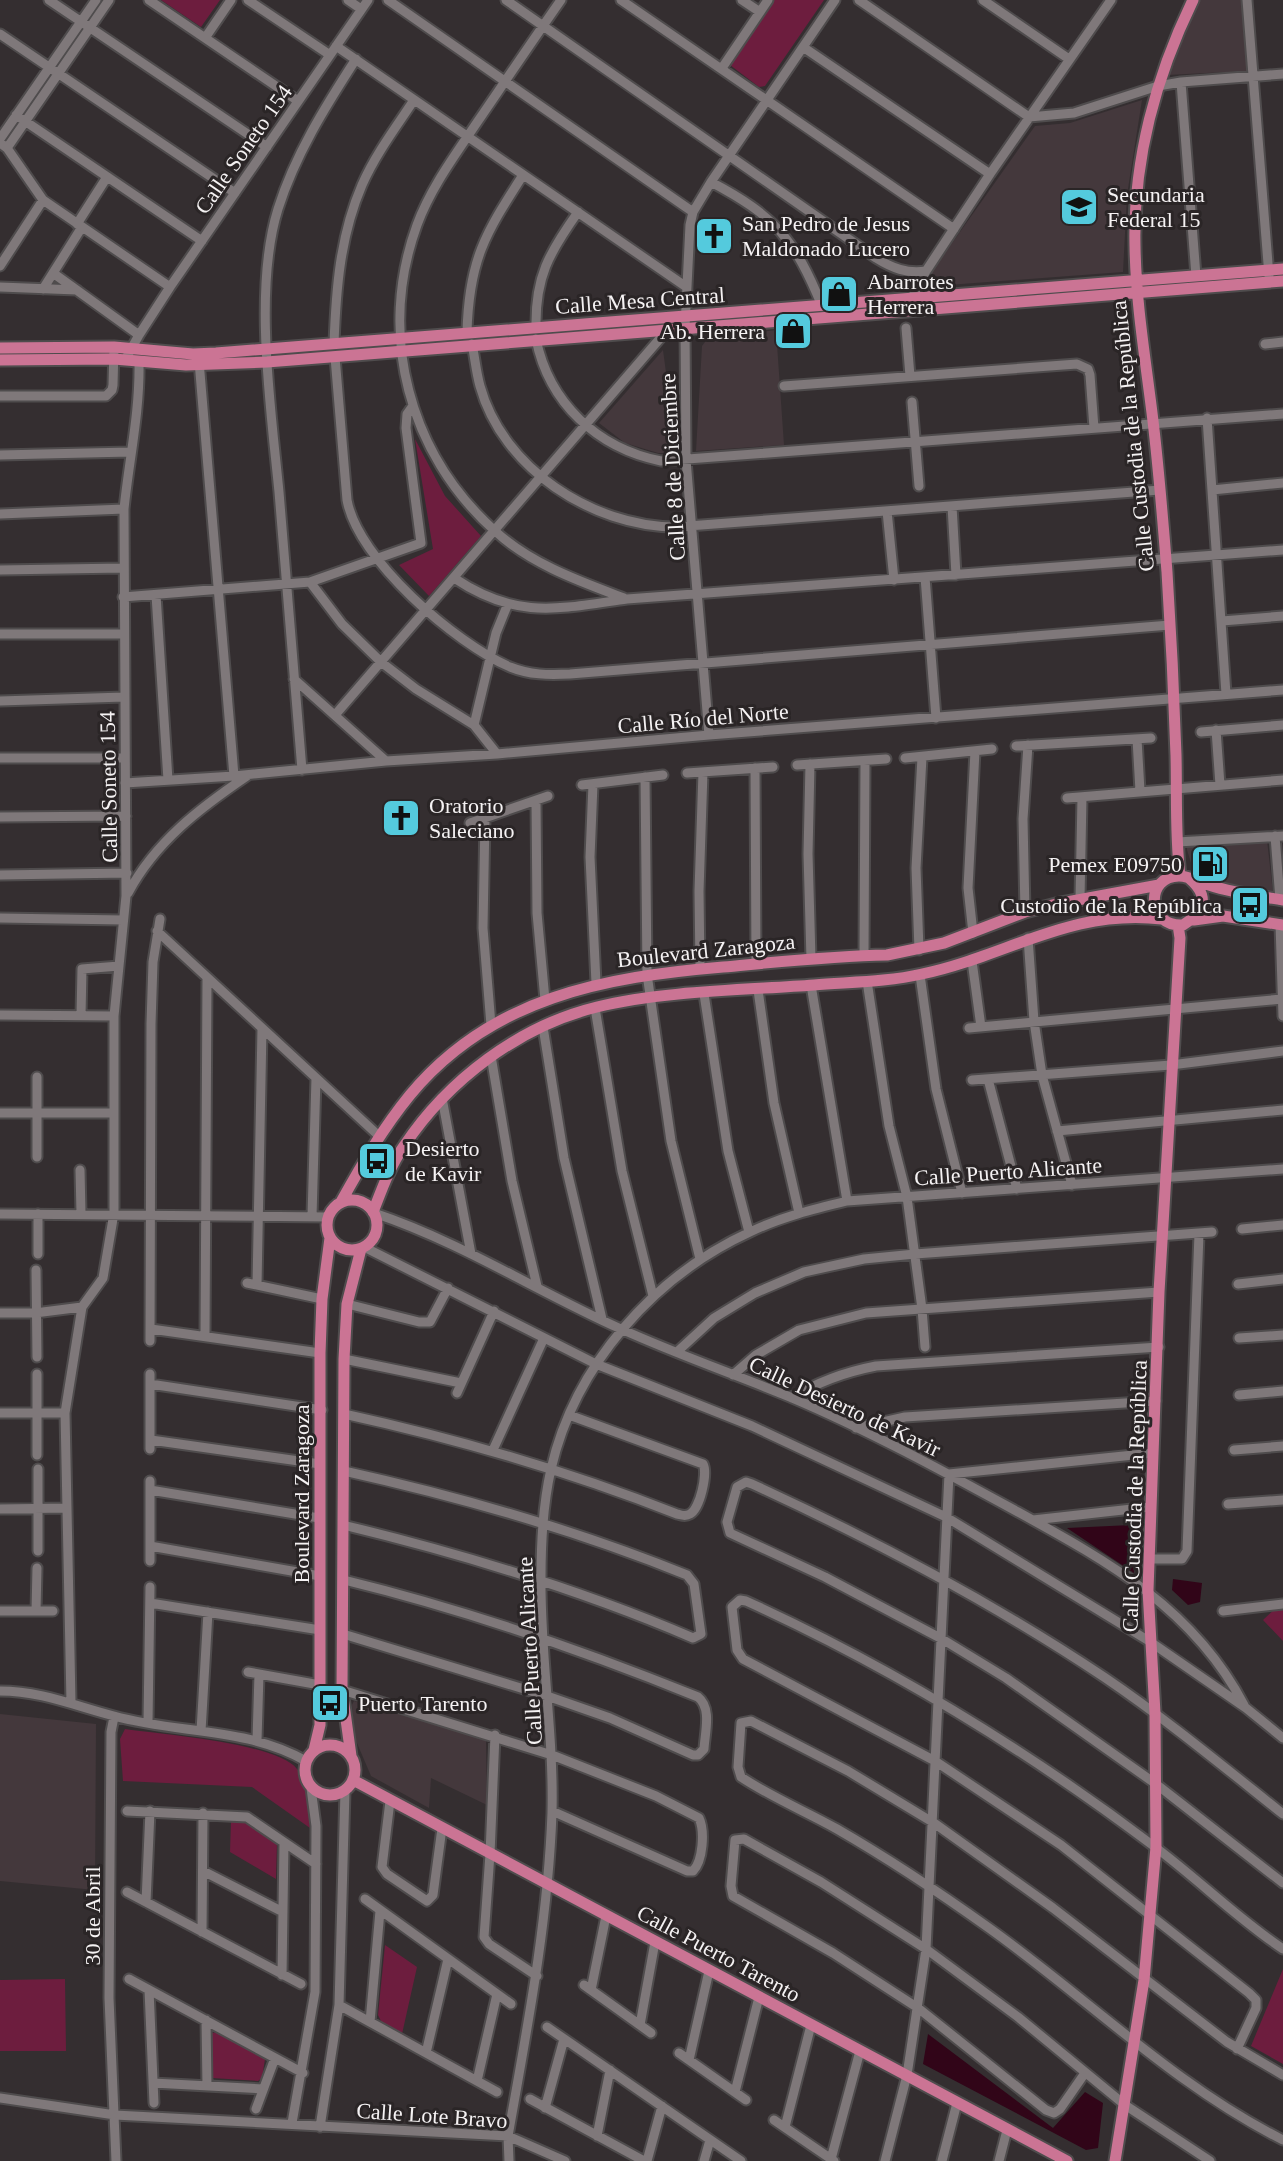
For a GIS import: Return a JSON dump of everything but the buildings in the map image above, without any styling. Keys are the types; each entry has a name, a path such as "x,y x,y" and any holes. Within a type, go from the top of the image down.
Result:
{"main road":[{"name":"Calle Custodia de la República","path":"1185,877 1177,842 1174,698 1166,558 1153,423 1140,334 1136,210 1149,115 1168,55 1193,0"},
{"name":"Calle Mesa Central","path":"0,348 118,355 139,362 267,356 335,357 472,344 536,333 907,309 1269,276 1283,269"},
{"name":"Calle Mesa Central","path":"267,356 334,344 467,332 669,328 685,322 912,298 1137,288 1196,276 1269,276 1283,281"},
{"name":"Calle Mesa Central","path":"0,360 118,355 131,348 199,360"},
{"path":"1281,900 1210,886 1185,877 1168,878 1159,885 1154,906 1162,919 1178,925 1223,916 1282,924"},
{"path":"1185,877 1198,885 1203,900 1194,920"},
{"name":"Boulevard Zaragoza","path":"341,1202 379,1136 425,1079 491,1025 545,1000 596,983 647,974 919,950 1025,912 1080,898 1159,885"},
{"name":"Boulevard Zaragoza","path":"374,1213 387,1177 403,1147 442,1098 491,1056 543,1027 595,1008 650,999 920,975 972,961 1061,928 1134,915 1162,919"},
{"name":"Calle Custodia de la República","path":"1115,2161 1136,2043 1156,1847 1155,1713 1148,1590 1159,1292 1180,938 1178,925"},
{"path":"341,1202 362,1202 374,1213 377,1221 375,1236 363,1248 340,1248 330,1238 328,1217 341,1202"},
{"name":"Boulevard Zaragoza","path":"314,1750 320,1725 320,1353 322,1299 330,1238"},
{"name":"Boulevard Zaragoza","path":"351,1756 342,1690 344,1359 347,1304 363,1248"},
{"path":"330,1744 351,1756 353,1780 345,1791 327,1795 311,1788 306,1779 306,1761 314,1750 330,1744"},
{"name":"Calle Puerto Tarento","path":"353,1780 1060,2159"}],"street":[{"path":"49,0 267,147"},
{"path":"86,25 96,0"},
{"path":"2,144 16,115 109,0"},
{"path":"149,0 298,101"},
{"path":"205,38 231,0"},
{"path":"248,0 330,55"},
{"path":"348,0 361,9"},
{"name":"Calle Soneto 154","path":"131,348 368,0"},
{"path":"388,0 693,212"},
{"path":"506,0 887,265 908,272 926,271"},
{"path":"561,0 441,175 417,224 402,287 401,352 412,407 440,464 495,531 540,562 627,599"},
{"path":"621,0 954,229"},
{"path":"742,0 760,12"},
{"path":"722,68 768,0"},
{"name":"Calle 8 de Diciembre","path":"709,735 686,460 687,242 693,212 711,182 835,0"},
{"path":"859,0 1029,117 1074,113 1158,86 1181,82 1283,74"},
{"path":"983,0 1069,59"},
{"path":"1247,0 1269,276"},
{"path":"907,309 926,271 1105,2"},
{"path":"0,34 235,193"},
{"path":"336,46 685,286"},
{"path":"803,47 990,174"},
{"path":"302,770 267,356 269,259 278,211 289,179 321,113 356,59"},
{"path":"2,144 26,122 54,71"},
{"path":"1181,82 1196,276"},
{"path":"334,344 337,287 348,224 377,157 414,100"},
{"path":"16,115 202,241"},
{"path":"2,144 43,200 170,287"},
{"path":"467,332 470,283 476,260 487,233 523,175"},
{"path":"43,289 107,177"},
{"path":"711,182 740,196 778,227 801,258 822,306"},
{"path":"0,266 43,200"},
{"path":"578,212 556,244 540,277 535,301 540,359 557,393 586,426 614,446 630,453 661,461 686,460 1283,414"},
{"path":"53,273 139,335"},
{"path":"0,287 77,290"},
{"path":"335,715 669,328"},
{"path":"906,328 910,376"},
{"path":"1265,344 1283,342"},
{"path":"472,344 480,386 488,406 514,449 541,478 588,507 620,520 658,527 692,526 1160,490"},
{"path":"0,396 106,396 112,390 118,355"},
{"path":"335,357 350,515 376,558 426,610 449,629 490,656 532,674 1170,625"},
{"path":"199,360 234,776"},
{"name":"Calle Soneto 154","path":"82,1307 103,1278 114,1213 114,1016 127,873 124,509 130,452 139,411 139,362"},
{"path":"784,386 1084,366 1090,375 1094,428"},
{"path":"912,402 919,486"},
{"path":"123,597 310,582 421,543 406,428 407,414 412,407"},
{"path":"1207,418 1226,694"},
{"path":"0,455 130,452"},
{"path":"1212,490 1283,483"},
{"path":"952,506 956,575"},
{"path":"0,514 124,509"},
{"path":"887,511 894,580"},
{"path":"454,578 507,606 560,609 627,599 1283,550"},
{"path":"0,570 123,568"},
{"path":"925,577 936,718"},
{"path":"310,582 342,624 381,662 416,689 474,725 497,754"},
{"path":"156,595 168,780"},
{"path":"474,725 490,656 507,606"},
{"path":"1222,621 1283,616"},
{"path":"0,634 124,634"},
{"path":"294,679 386,761"},
{"name":"Calle Río del Norte","path":"125,783 1283,690"},
{"path":"0,701 124,697"},
{"path":"1201,732 1283,725"},
{"path":"1216,730 1220,785"},
{"path":"1016,746 1151,738"},
{"path":"1137,739 1140,791"},
{"path":"1025,912 1023,819 1028,745"},
{"path":"905,758 992,749"},
{"path":"973,933 968,888 975,751"},
{"path":"919,950 916,868 922,757"},
{"path":"0,758 125,758"},
{"path":"797,765 886,759"},
{"path":"864,955 865,761"},
{"path":"810,764 808,854 811,959"},
{"path":"687,773 773,767"},
{"path":"755,768 756,964"},
{"path":"700,969 699,875 703,772"},
{"path":"126,896 158,848 174,831 249,774"},
{"path":"596,983 587,785 663,775"},
{"path":"645,777 647,974 671,1141 700,1259"},
{"path":"1067,798 1283,780"},
{"path":"470,823 548,796"},
{"path":"1080,898 1082,797"},
{"path":"536,801 537,913 545,1000"},
{"path":"0,817 126,816"},
{"path":"485,818 483,928 491,1025"},
{"path":"1177,842 1279,836 1281,900"},
{"path":"0,875 127,873"},
{"path":"0,918 123,920"},
{"path":"150,1341 151,1024 160,919"},
{"path":"1282,924 1283,1016"},
{"path":"157,931 379,1136"},
{"path":"1028,938 1034,1021 1042,1075 1072,1185"},
{"path":"972,961 981,1027"},
{"path":"81,1015 82,969 119,966"},
{"path":"920,975 936,1089 962,1193"},
{"path":"205,1336 207,979"},
{"path":"867,981 889,1126 907,1197 925,1347"},
{"path":"811,985 847,1201"},
{"path":"758,990 774,1103 799,1213"},
{"path":"704,994 728,1151 749,1232"},
{"path":"969,1028 1282,999"},
{"path":"595,1008 622,1171 653,1296"},
{"path":"0,1015 114,1016"},
{"path":"543,1027 564,1158 602,1319"},
{"path":"262,1028 259,1215 252,1284 322,1299"},
{"path":"972,1080 1171,1065 1283,1051"},
{"path":"491,1056 512,1181 537,1286"},
{"path":"37,1077 37,1157"},
{"path":"312,1216 316,1078"},
{"path":"988,1079 1017,1189"},
{"path":"442,1098 471,1254"},
{"path":"1057,1131 1283,1110"},
{"path":"0,1113 114,1113"},
{"name":"Calle Puerto Alicante","path":"509,2161 508,2136 537,1976 552,1811 552,1755 540,1579 542,1523 551,1468 569,1415 596,1364 621,1329 653,1296 700,1259 749,1232 799,1213 847,1201 1283,1169"},
{"path":"80,1170 81,1213"},
{"name":"Calle Desierto de Kavir","path":"374,1213 413,1226 621,1329 792,1398 949,1474 1033,1520 1148,1590 1205,1645 1233,1682 1246,1708"},
{"path":"0,1214 328,1217"},
{"path":"38,1214 38,1254"},
{"path":"1242,1229 1283,1225"},
{"path":"678,1351 714,1318 755,1293 804,1272 864,1259 1212,1232"},
{"path":"1149,1559 1178,1561 1186,1555 1199,1234"},
{"name":"Calle Desierto de Kavir","path":"363,1248 596,1364 752,1426 946,1517 1149,1641 1246,1708 1283,1738"},
{"path":"36,1270 37,1357"},
{"path":"1238,1284 1283,1279"},
{"path":"347,1304 430,1322 448,1288"},
{"path":"733,1375 756,1355 799,1330 866,1313 1159,1292"},
{"path":"0,1313 35,1313 82,1307 65,1413 71,1702"},
{"path":"344,1359 459,1388 494,1311"},
{"path":"151,1329 320,1353"},
{"path":"1239,1338 1283,1335"},
{"path":"493,1450 544,1338"},
{"path":"792,1398 814,1384 846,1372 876,1366 1159,1347"},
{"path":"37,1374 37,1455"},
{"path":"320,1464 150,1444 150,1379 322,1410"},
{"path":"1239,1395 1283,1391"},
{"path":"856,1428 905,1417 1156,1401"},
{"path":"0,1413 65,1413"},
{"path":"344,1414 493,1450 677,1514 692,1514 707,1475 703,1464 569,1415"},
{"path":"1234,1450 1283,1446"},
{"path":"885,2161 907,2075 926,1949 949,1474 1153,1453"},
{"path":"38,1469 38,1551"},
{"path":"343,1525 540,1579 621,1607 693,1638 701,1634 692,1579 682,1572 542,1523 400,1483 344,1471"},
{"path":"1283,1814 1155,1713 1092,1669 943,1578 850,1529 746,1482 737,1487 727,1529 735,1536 825,1577 942,1639 1048,1706 1156,1784 1283,1883"},
{"path":"150,1561 150,1485 319,1518"},
{"path":"1228,1504 1283,1500"},
{"path":"1033,1520 1150,1507"},
{"path":"0,1509 67,1508"},
{"path":"150,1546 320,1576"},
{"path":"36,1611 37,1568"},
{"path":"343,1634 547,1696 610,1718 698,1755 704,1749 707,1711 702,1699 542,1636 344,1580"},
{"path":"148,1722 150,1587"},
{"path":"1237,2049 1256,2008 1256,2000 1061,1845 935,1761 743,1659 737,1650 732,1607 740,1600 825,1638 939,1701 1046,1770 1156,1847 1283,1949"},
{"path":"150,1603 320,1630"},
{"path":"1223,1611 1283,1604"},
{"path":"0,1611 53,1611"},
{"path":"201,1731 208,1612"},
{"path":"248,1672 320,1685"},
{"path":"257,1740 259,1674"},
{"path":"342,1690 495,1735 656,1796 699,1818 702,1829 699,1863 693,1871 687,1871 552,1811"},
{"path":"0,1691 16,1691 71,1702 114,1717 257,1740 280,1747 306,1761"},
{"name":"30 de Abril","path":"114,1717 111,1732 109,1998 116,2161"},
{"path":"1283,2075 1237,2049 1053,1908 934,1823 848,1771 746,1721 739,1729 738,1773 745,1781 855,1839 931,1887 1047,1970 1136,2043 1212,2099 1283,2140"},
{"path":"495,1735 484,1937 489,1944 537,1976"},
{"path":"292,2123 315,1992 315,1808 311,1788"},
{"path":"320,2127 339,2005 345,1791"},
{"path":"390,1801 382,1867 387,1874 427,1901 433,1895 442,1828"},
{"path":"127,1811 247,1817 316,1864"},
{"path":"146,1902 150,1811"},
{"path":"202,1932 203,1813"},
{"path":"1085,2073 1060,2109 1050,2112 918,2008 833,1953 733,1896 733,1843 739,1838 821,1882 926,1949 1018,2017 1125,2105 1210,2161"},
{"path":"282,1975 284,1843"},
{"path":"203,1871 283,1912"},
{"path":"127,1892 301,1984"},
{"path":"365,1899 511,2004"},
{"path":"370,2022 380,1911"},
{"path":"606,1916 587,1988 651,2033"},
{"path":"640,2025 655,1942"},
{"path":"426,2053 448,1959"},
{"path":"689,2060 709,1971"},
{"path":"129,1979 303,2073"},
{"path":"149,1990 154,2103"},
{"path":"477,2081 497,1994"},
{"path":"735,2092 759,1997"},
{"path":"339,2005 497,2092"},
{"path":"206,2020 207,2086"},
{"path":"785,2127 811,2025"},
{"path":"547,2027 741,2161"},
{"path":"545,2108 564,2039"},
{"path":"774,2120 833,2160 860,2051"},
{"path":"679,2053 746,2100"},
{"path":"256,2109 275,2058"},
{"path":"597,2136 610,2070"},
{"path":"153,2083 263,2089"},
{"name":"Calle Lote Bravo","path":"0,2098 115,2115 508,2136 565,2161"},
{"path":"530,2099 646,2161 662,2106"},
{"path":"942,2161 957,2103"},
{"path":"999,2161 1007,2130"},
{"path":"704,2161 710,2140"}],"shaded area":[{"path":"161,0 220,0 201,27"},
{"path":"774,0 824,0 765,86 759,87 730,65"},
{"path":"1199,0 1243,0 1247,71 1167,75"},
{"path":"1142,100 1127,195 1123,272 921,287 1035,126 1070,123"},
{"path":"776,330 784,445 696,451 702,346 708,338"},
{"path":"663,350 675,440 672,453 658,453 625,443 599,423"},
{"path":"415,439 445,496 481,536 429,596 399,565 433,549"},
{"path":"1267,840 1273,893 1207,879 1193,869 1187,850 1187,845"},
{"path":"1131,1525 1134,1573 1067,1528"},
{"path":"1173,1579 1202,1583 1200,1602 1188,1605 1172,1590"},
{"path":"1279,1605 1283,1610 1283,1641 1263,1620"},
{"path":"354,1701 486,1739 487,1805 431,1778 429,1808 371,1776 354,1736"},
{"path":"0,1714 96,1724 95,1890 0,1881"},
{"path":"125,1729 243,1746 285,1760 297,1769 305,1783 310,1828 252,1787 123,1781 120,1739"},
{"path":"231,1821 243,1821 277,1843 276,1879 230,1852"},
{"path":"385,1945 417,1967 402,2034 382,2023 378,2015"},
{"path":"1283,1969 1283,2064 1251,2046"},
{"path":"65,1979 66,2051 0,2051 0,1980"},
{"path":"220,2032 265,2059 262,2078 258,2081 212,2078 209,2040 211,2033"},
{"path":"928,2034 1053,2128 1085,2092 1103,2103 1098,2148 1086,2150 923,2064"}],"place":[{"name":"Secundaria Federal 15","path":"1079,207"},
{"name":"San Pedro de Jesus Maldonado Lucero","path":"714,236"},
{"name":"Abarrotes Herrera","path":"839,294"},
{"name":"Ab. Herrera","path":"793,331"},
{"name":"Oratorio Saleciano","path":"401,818"},
{"name":"Pemex E09750","path":"1210,864"},
{"name":"Custodio de la República","path":"1250,905"},
{"name":"Desierto de Kavir","path":"377,1161"},
{"name":"Puerto Tarento","path":"330,1703"}]}
